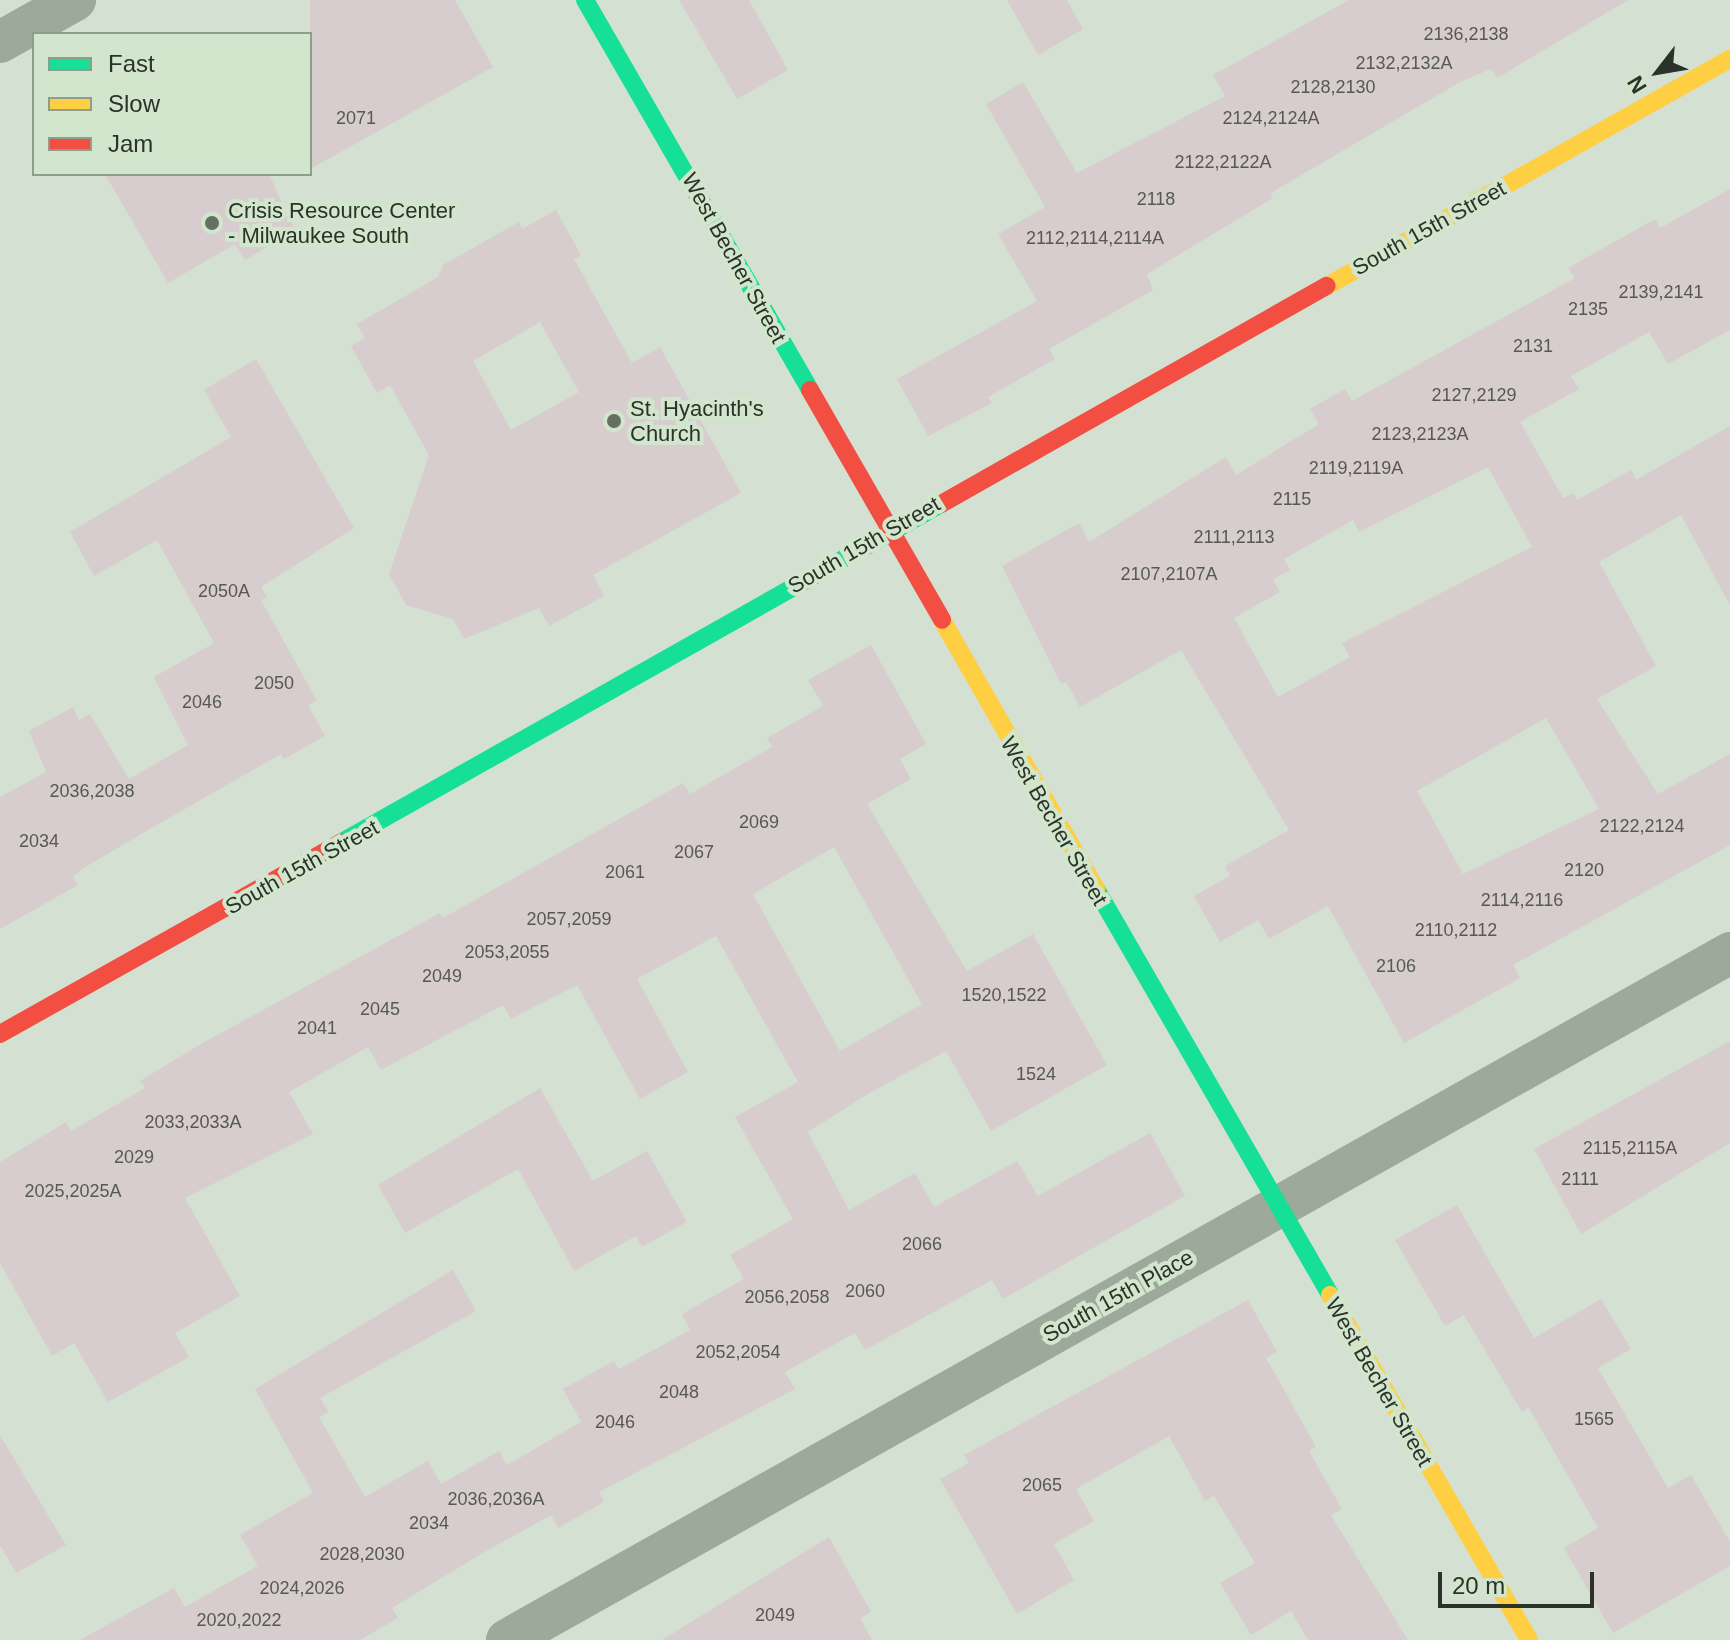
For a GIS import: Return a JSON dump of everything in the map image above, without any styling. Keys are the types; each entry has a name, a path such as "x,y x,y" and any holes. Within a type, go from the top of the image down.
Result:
{"street":[{"path":"0,42 75,0"},
{"name":"West Becher Street","path":"585,0 1276,1206 1529,1640"},
{"name":"South 15th Street","path":"0,1034 1730,59"},
{"name":"South 15th Place","path":"507,1640 1730,953"}],"building":[{"path":"310,0 455,0 493,67 312,168"},
{"path":"679,0 749,0 788,70 737,99"},
{"path":"1007,0 1067,0 1083,29 1038,55"},
{"path":"1349,0 1628,0 1497,78 1491,69 1460,82 1271,193 1273,198 1147,274 1153,290 1049,349 1055,359 988,397 992,403 928,436 897,379 1037,301 998,234 1045,207 986,104 1023,82 1077,173 1225,96 1213,75"},
{"name":"Crisis Resource Center - Milwaukee South","path":"106,176 270,176 295,231 245,260 235,244 168,283"},
{"path":"1730,189 1730,330 1668,364 1649,332 1571,376 1579,389 1520,422 1563,498 1573,493 1577,500 1631,470 1636,480 1730,426 1730,605 1681,515 1599,562 1656,666 1597,699 1658,794 1730,754 1730,845 1513,965 1520,978 1404,1043 1328,906 1269,939 1258,920 1220,942 1194,896 1230,876 1225,866 1289,830 1181,650 1080,707 1066,682 1061,684 1002,566 1079,523 1089,542 1226,457 1236,475 1319,424 1310,409 1345,389 1352,401 1575,278 1568,268 1655,219 1660,228","holes":["1488,467 1532,547 1342,643 1350,657 1278,697 1234,618 1280,592 1273,579 1290,570 1284,559 1353,520 1359,532","1546,718 1599,809 1463,874 1417,791"]},
{"name":"St. Hyacinth's Church","path":"556,210 581,255 574,259 632,363 660,347 741,493 593,575 604,596 549,626 539,608 464,639 453,619 406,605 389,574 429,455 390,385 377,393 351,346 365,338 357,324 438,277 443,265 519,222 522,229","holes":["540,322 579,392 511,430 473,361"]},
{"path":"256,359 354,528 261,587 267,597 261,600 317,701 308,705 325,736 284,759 281,754 82,869 73,877 78,885 0,929 0,797 46,772 29,731 73,707 79,720 90,714 129,779 188,745 154,677 214,643 157,540 94,576 70,532 231,437 204,390"},
{"path":"871,645 926,744 900,759 911,779 867,804 967,971 1033,934 1107,1065 991,1131 946,1051 868,1094 808,1132 849,1210 915,1173 934,1207 1017,1161 1038,1196 1150,1133 1185,1196 1003,1299 992,1280 865,1350 855,1333 785,1372 795,1389 599,1492 604,1502 558,1528 551,1515 481,1554 392,1608 398,1618 360,1640 80,1640 174,1588 185,1607 258,1566 240,1535 313,1493 255,1389 453,1270 476,1311 320,1398 328,1412 319,1417 365,1497 428,1461 441,1484 499,1451 507,1465 581,1422 563,1389 614,1361 619,1369 690,1330 682,1314 744,1279 730,1255 793,1219 735,1117 798,1082 716,936 637,979 688,1072 640,1099 577,985 511,1019 503,1005 381,1070 368,1047 289,1092 313,1134 185,1198 240,1296 175,1333 189,1357 108,1402 74,1343 52,1356 0,1263 0,1162 66,1122 71,1131 145,1088 140,1081 201,1044 440,913 443,918 683,783 690,794 772,747 767,738 823,706 808,680","holes":["834,847 922,1004 840,1051 753,894"]},
{"path":"1730,1041 1730,1143 1581,1234 1534,1149"},
{"path":"540,1088 593,1181 647,1151 687,1222 642,1247 636,1236 574,1271 518,1169 405,1233 378,1185"},
{"path":"1457,1205 1534,1338 1601,1299 1631,1349 1598,1368 1668,1488 1691,1475 1730,1542 1730,1566 1613,1633 1564,1548 1598,1528 1529,1408 1522,1412 1464,1315 1445,1326 1395,1240"},
{"path":"1248,1300 1277,1352 1266,1358 1316,1447 1309,1451 1342,1509 1331,1515 1408,1640 1308,1640 1291,1611 1251,1635 1220,1583 1255,1563 1214,1496 1205,1501 1169,1436 1076,1489 1094,1521 1054,1544 1074,1580 1017,1614 940,1479 969,1463 964,1455"},
{"path":"0,1435 66,1545 16,1573 0,1545"},
{"path":"829,1537 871,1612 860,1618 872,1640 662,1640"}],"traffic: fast":[{"path":"585,0 810,390"},
{"path":"340,843 941,504"},
{"path":"1096,889 1330,1295"}],"traffic: slow":[{"path":"1327,286 1730,59"},
{"path":"942,620 1096,889"},
{"path":"1330,1295 1529,1640"}],"traffic: jam":[{"path":"941,504 1327,286"},
{"path":"810,390 942,620"},
{"path":"0,1034 340,843"}],"place":[{"name":"Crisis Resource Center - Milwaukee South","path":"212,223"},
{"name":"St. Hyacinth's Church","path":"614,421"}]}
